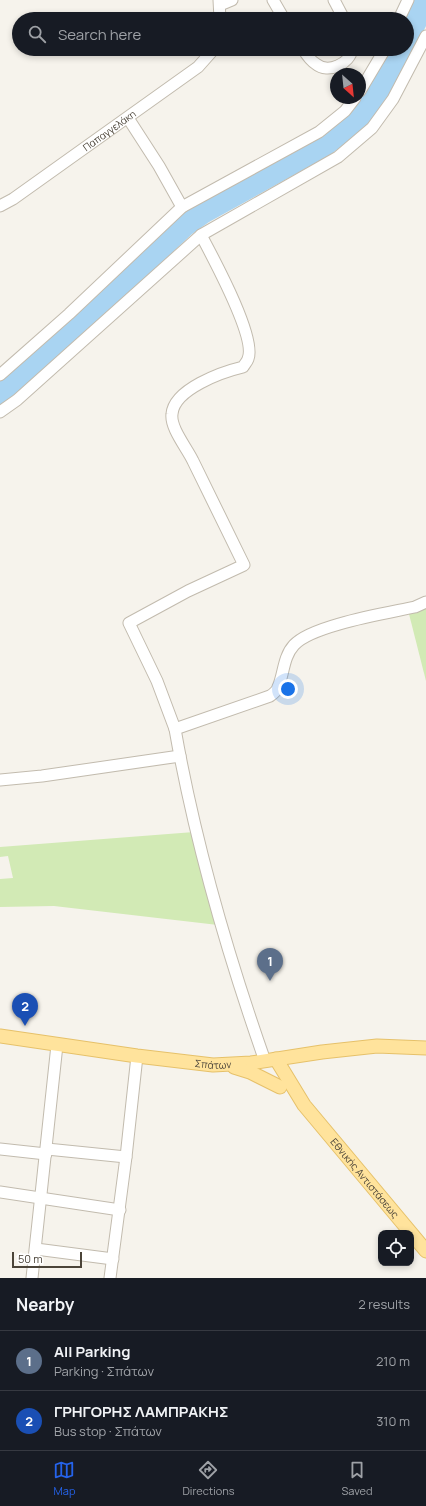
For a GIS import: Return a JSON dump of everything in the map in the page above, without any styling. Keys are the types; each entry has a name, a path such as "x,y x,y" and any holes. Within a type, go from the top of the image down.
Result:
{"main road":[{"name":"Σπάτων","path":"0,1036 137,1056 199,1064 224,1065 370,1047 426,1048"},
{"path":"271,1060 280,1087"},
{"name":"Εθνικής Αντιστάσεως","path":"271,1060 304,1105 426,1251"},
{"name":"Εθνικής Αντιστάσεως","path":"224,1065 250,1072 280,1087 304,1105"}],"street":[{"path":"220,3 232,0"},
{"path":"273,0 280,12"},
{"path":"334,0 340,12"},
{"path":"402,12 408,0"},
{"path":"0,412 17,400 200,235 338,157 356,143 372,128 393,99 426,36"},
{"name":"Παπαγγελάκη","path":"0,206 13,199 128,118 198,67 208,56"},
{"path":"309,56 316,65 326,68 342,65 349,56"},
{"path":"366,81 381,56"},
{"path":"0,375 69,314 182,207 319,132 345,111 350,104"},
{"path":"128,118 159,166 182,207"},
{"path":"200,235 225,284 243,326 248,346 248,359 243,367 229,370 206,380 187,391 177,401 172,413 173,422 244,565 188,591 129,623 157,681 175,729 207,874 229,953 271,1060"},
{"path":"175,729 270,696 278,689 285,662 294,645 309,634 342,623 415,607 426,602"},
{"path":"0,780 42,776 180,756"},
{"path":"32,1278 47,1151 57,1045"},
{"path":"110,1278 120,1210 137,1056"},
{"path":"0,1149 47,1151 126,1158"},
{"path":"0,1192 120,1210"},
{"path":"36,1249 113,1259"}],"green space":[{"path":"426,608 426,681 409,614"},
{"path":"194,832 218,925 54,906 0,907 0,879 13,878 8,856 0,857 0,847"}],"water":[{"path":"411,0 426,0 426,26 414,50 414,12 405,12"},
{"path":"384,56 411,56 392,94 368,126 330,155 209,222 192,234 89,331 0,407 0,378 178,215 350,109 355,104 366,104 366,93"}],"place":[{"name":"All Parking","path":"270,981"},
{"name":"ΓΡΗΓΟΡΗΣ ΛΑΜΠΡΑΚΗΣ","path":"25,1026"}]}
